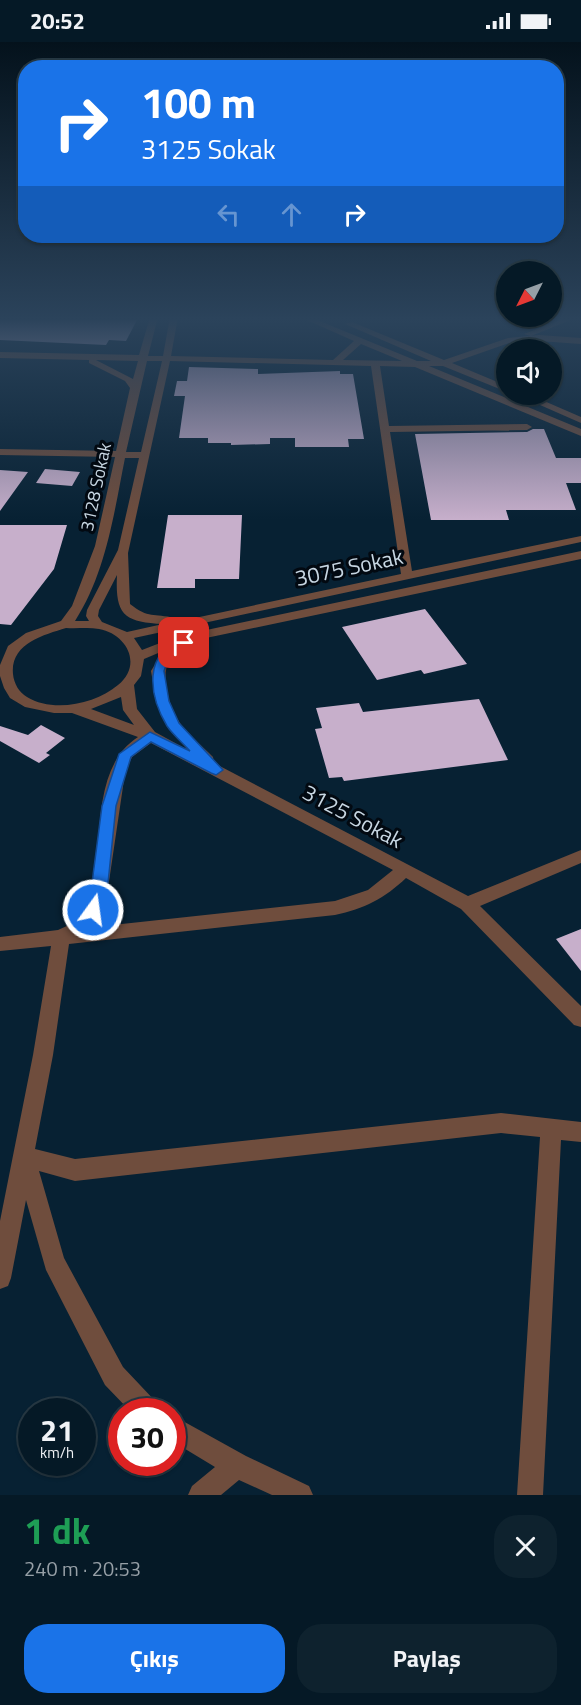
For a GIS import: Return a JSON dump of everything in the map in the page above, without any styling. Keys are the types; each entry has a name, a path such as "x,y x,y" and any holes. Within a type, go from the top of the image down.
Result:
{"street":[{"path":"133,385 135,388"},
{"name":"3128 Sokak","path":"66,624 78,606 101,546 136,385"},
{"name":"3128 Sokak","path":"161,385 124,549 122,597 124,606 141,619 160,621 206,618"},
{"path":"379,385 407,576"},
{"path":"467,385 581,433"},
{"path":"545,405 581,420"},
{"path":"386,429 527,427"},
{"path":"0,452 145,455"},
{"name":"3075 Sokak","path":"127,636 581,539"},
{"name":"3128 Sokak","path":"98,625 92,616 93,610 124,549"},
{"name":"3075 Sokak","path":"138,657 165,645 196,637 581,555"},
{"path":"0,686 13,694 28,703 49,708 73,708 97,703 127,685 139,665 138,651 127,636 98,625 66,624 35,634 7,651 3,669 5,682 13,694"},
{"name":"3125 Sokak","path":"196,637 165,656 158,671 158,678 163,701 173,725 216,770"},
{"name":"3125 Sokak","path":"127,685 130,710 150,736"},
{"name":"3125 Sokak","path":"73,708 150,736 405,869 467,904 581,1019"},
{"path":"61,937 86,924 93,910 100,883 109,806 116,779 125,754 150,736"},
{"path":"467,904 581,856"},
{"path":"0,944 356,905 380,893 405,869"},
{"path":"0,1278 24,1156 61,937"},
{"path":"24,1156 75,1170 501,1123 581,1132"},
{"path":"530,1495 551,1129"},
{"path":"24,1156 54,1262 114,1376 135,1398"},
{"path":"186,1435 237,1465 300,1495"},
{"path":"201,1495 237,1465"}],"building":[{"path":"176,385 355,385 364,439 348,439 349,447 295,447 295,438 270,438 270,444 231,445 231,443 208,443 208,438 179,438 185,396 174,396"},
{"path":"533,429 544,429 556,458 581,458 581,483 566,483 576,510 506,510 509,520 431,520 415,434 527,432"},
{"path":"45,469 80,472 72,486 36,483"},
{"path":"0,470 28,472 0,511"},
{"path":"168,515 242,515 239,579 195,579 195,588 157,588"},
{"path":"0,525 67,525 54,569 11,625 0,624"},
{"path":"425,609 467,664 424,674 421,670 377,680 342,627"},
{"path":"479,699 508,760 344,781 342,777 329,778 315,729 322,728 316,708 359,703 363,712"},
{"path":"41,725 65,738 46,753 50,755 39,763 0,741 0,726 28,735"},
{"path":"581,929 581,971 556,939"}],"route":[{"path":"93,910 100,883 109,806 125,754 150,736 216,770 173,725 163,701 158,671 168,652 184,643"}]}
